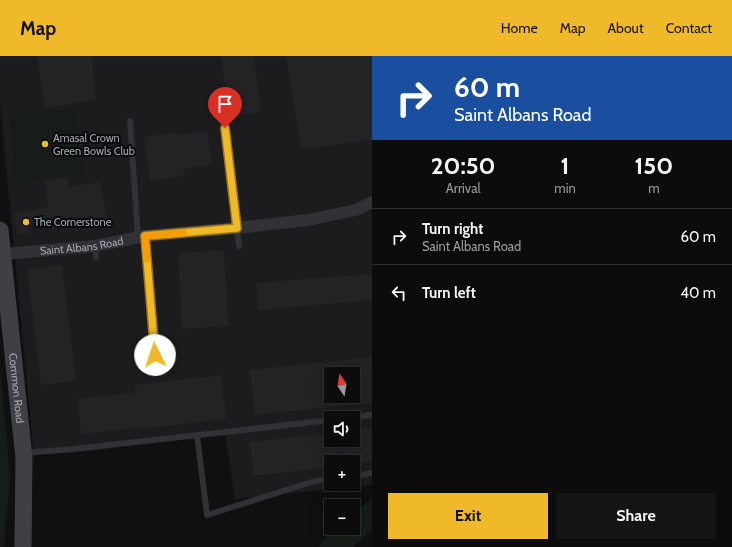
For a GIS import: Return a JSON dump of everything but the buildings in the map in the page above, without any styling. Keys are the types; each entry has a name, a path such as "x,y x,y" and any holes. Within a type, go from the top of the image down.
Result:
{"street":[{"name":"Saint Albans Road","path":"2,254 95,251 141,237 308,220 356,210 372,202"},
{"name":"Common Road","path":"0,230 24,453 23,547"}],"lane":[{"path":"130,121 141,237 155,355"},
{"path":"225,128 239,246"},
{"path":"360,416 372,415"},
{"path":"24,453 324,421"},
{"path":"197,435 207,515 315,481 324,480"},
{"path":"360,475 372,473"}],"shaded area":[{"path":"0,56 372,56 372,485 360,486 360,455 324,455 324,490 235,499 225,435 34,455 0,103"},
{"name":"Amasal Crown Green Bowls Club","path":"73,109 82,174 16,182 9,115"},
{"path":"0,368 10,477 4,547 0,547"},
{"path":"372,498 372,530 353,547 317,547 330,535 360,535 360,509"}],"slow traffic":[{"path":"147,259 145,236 184,233"}],"place":[{"name":"Amasal Crown Green Bowls Club","path":"45,144"},
{"name":"The Cornerstone","path":"26,222"}],"route":[{"path":"155,355 145,236 237,228 225,128"}]}
